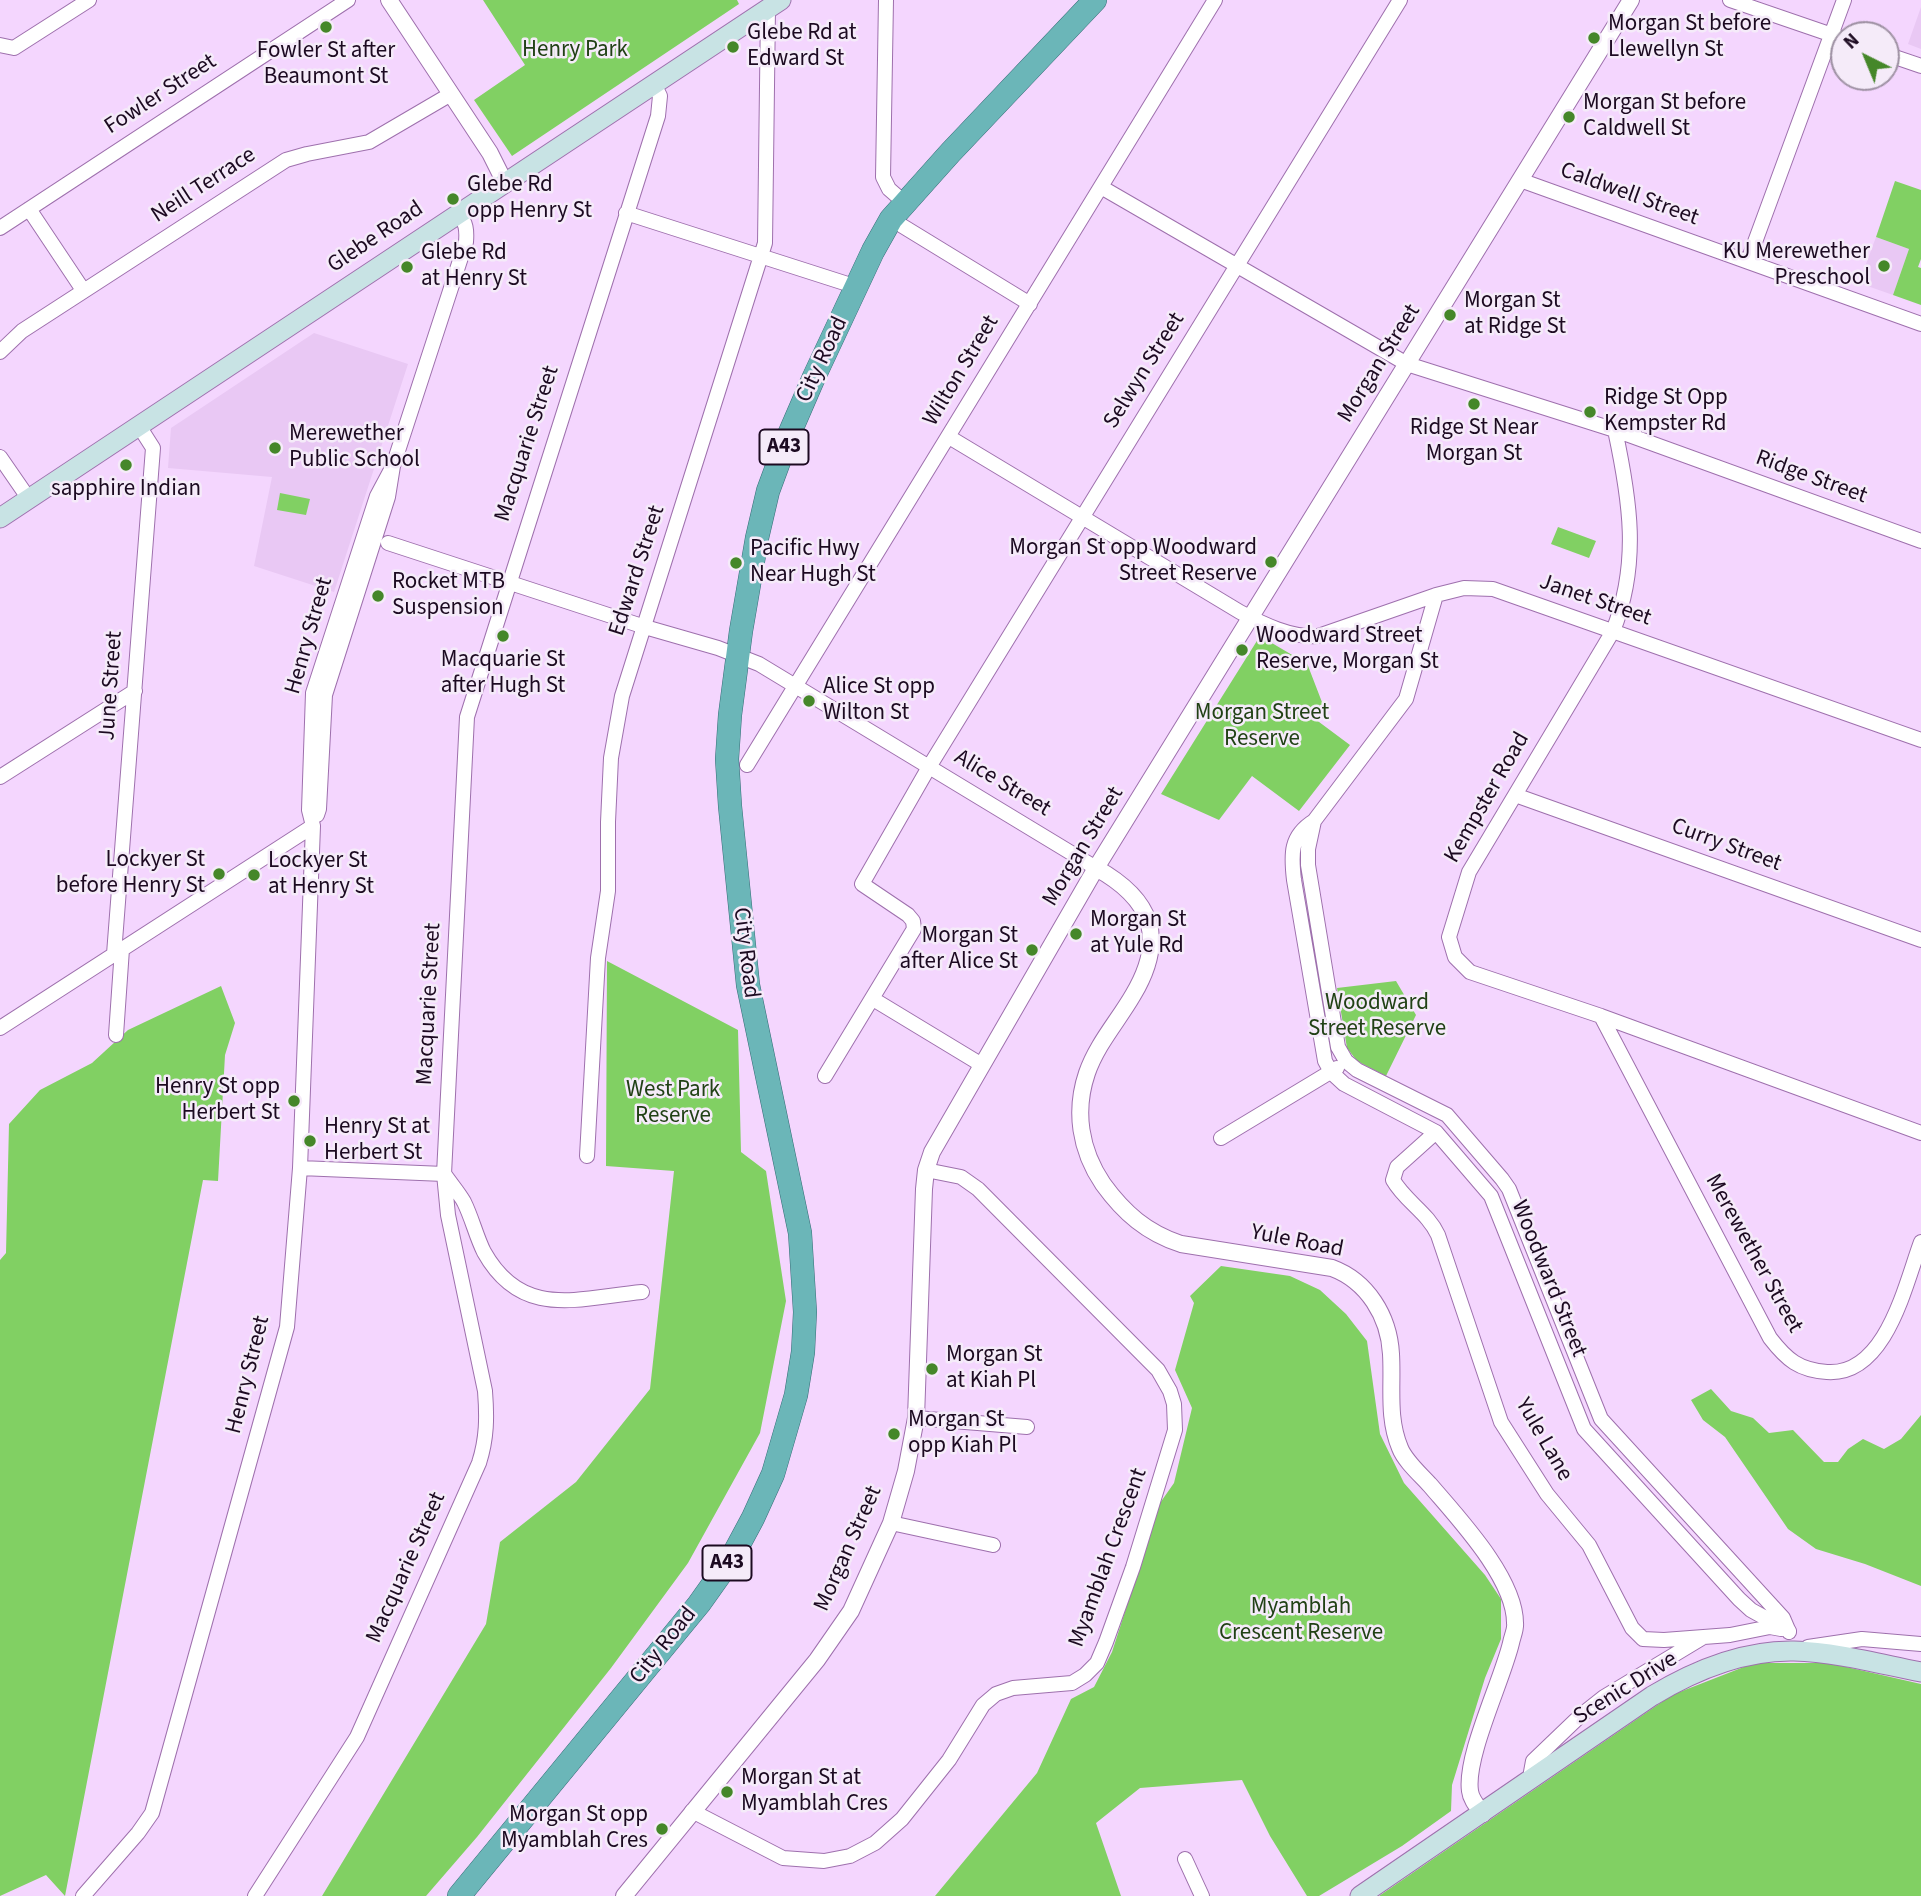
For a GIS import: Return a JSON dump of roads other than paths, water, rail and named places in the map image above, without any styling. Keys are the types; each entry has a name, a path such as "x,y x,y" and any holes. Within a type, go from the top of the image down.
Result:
{"highway":[{"name":"City Road","path":"459,1896 699,1604 731,1559 773,1474 796,1395 803,1352 805,1311 800,1233 748,985 730,806 728,737 757,538 768,491 788,437 873,251 898,211 1092,1"}],"main road":[{"name":"Glebe Road","path":"0,518 775,4"},
{"name":"Scenic Drive","path":"1360,1896 1679,1680 1715,1664 1747,1655 1794,1651 1921,1672"}],"street":[{"path":"0,45 15,48 89,0"},
{"name":"Fowler Street","path":"0,228 348,0"},
{"path":"389,0 489,153 505,183"},
{"path":"886,0 884,177 898,211 1030,304"},
{"name":"Wilton Street","path":"747,765 1215,0"},
{"name":"Selwyn Street","path":"873,999 914,929 913,921 908,915 862,884 929,767 1400,0"},
{"name":"Morgan Street","path":"624,1896 817,1660 851,1611 891,1523 906,1471 916,1418 926,1170 932,1152 1096,868 1631,0"},
{"path":"1730,0 1830,33"},
{"path":"1840,21 1844,0"},
{"name":"Edward Street","path":"587,1156 598,958 608,891 611,758 622,696 765,243 775,4"},
{"path":"1748,261 1830,56"},
{"path":"1900,59 1921,66"},
{"name":"Macquarie Street","path":"256,1896 357,1737 486,1441 485,1391 448,1215 444,1174 467,716 658,116 660,96 654,84"},
{"name":"Neill Terrace","path":"0,352 22,331 83,290 286,160 307,153 369,142 451,94"},
{"name":"Caldwell Street","path":"1520,180 1921,324"},
{"name":"Ridge Street","path":"1101,187 1407,364 1615,430 1921,541"},
{"path":"29,209 83,290"},
{"name":"Henry Street","path":"83,1896 152,1813 287,1327 300,1168 313,826 319,809 325,695 388,497 393,467 466,242 467,231 459,213"},
{"path":"626,213 857,287"},
{"name":"June Street","path":"116,1035 118,952 153,447 139,426"},
{"name":"Kempster Road","path":"1615,430 1628,492 1631,541 1622,608 1613,631 1469,872 1449,937 1455,957 1470,972 1601,1016 1921,1133"},
{"name":"Janet Street","path":"949,437 1251,618 1288,632 1318,636 1436,595 1464,588 1493,589 1921,740"},
{"path":"0,457 29,499"},
{"name":"Alice Street","path":"388,543 759,663 1096,868"},
{"path":"1331,1072 1325,1060 1294,880 1292,854 1301,830 1314,821 1406,699 1436,595"},
{"path":"0,777 135,691"},
{"name":"Curry Street","path":"1515,795 1921,940"},
{"path":"1221,1138 1346,1061 1338,1047 1308,865 1308,849 1314,821"},
{"path":"0,1028 313,826"},
{"name":"Yule Road","path":"1096,868 1126,887 1140,903 1149,921 1151,942 1150,957 1135,992 1087,1072 1080,1116 1087,1156 1112,1196 1136,1220 1159,1237 1181,1244 1332,1268 1349,1275 1382,1312 1391,1351 1391,1419 1401,1451 1469,1531 1508,1589 1516,1623 1471,1765 1470,1790 1473,1800 1483,1814"},
{"path":"825,1076 873,999 982,1065"},
{"name":"Merewether Street","path":"1601,1016 1770,1338 1783,1354 1795,1363 1810,1371 1832,1372 1851,1368 1866,1360 1877,1349 1889,1326 1921,1242"},
{"name":"Woodward Street","path":"1346,1061 1357,1070 1447,1115 1502,1179 1509,1189 1601,1419 1783,1618 1794,1651"},
{"name":"Woodward Street","path":"1331,1072 1344,1084 1436,1132 1491,1196 1584,1429 1739,1599 1751,1610 1789,1631"},
{"name":"Yule Lane","path":"1436,1132 1397,1167 1393,1180 1399,1190 1433,1224 1438,1235 1501,1422 1547,1494 1589,1545 1632,1628 1643,1639 1664,1640 1730,1635 1770,1627 1789,1631"},
{"path":"300,1168 444,1174 464,1203 495,1269 508,1284 527,1296 547,1300 642,1292"},
{"name":"Myamblah Crescent","path":"692,1811 783,1858 824,1861 850,1856 875,1843 902,1819 949,1759 983,1705 996,1694 1013,1688 1072,1683 1097,1663 1106,1642 1137,1554 1175,1430 1174,1404 1170,1391 1158,1370 978,1189 961,1177 926,1170"},
{"path":"916,1418 1027,1427"},
{"path":"891,1523 993,1545"},
{"name":"Scenic Drive","path":"1533,1779 1533,1761 1580,1716 1604,1697 1693,1646 1703,1637"},
{"name":"Scenic Drive","path":"1794,1651 1824,1643 1862,1639 1921,1644"},
{"path":"1185,1859 1202,1896"}],"place":[{"name":"Fowler St after Beaumont St","path":"326,27"},
{"name":"Morgan St before Llewellyn St","path":"1594,38"},
{"name":"Glebe Rd at Edward St","path":"733,47"},
{"name":"Morgan St before Caldwell St","path":"1569,117"},
{"name":"Glebe Rd opp Henry St","path":"453,199"},
{"name":"KU Merewether Preschool","path":"1884,266"},
{"name":"Glebe Rd at Henry St","path":"407,267"},
{"name":"Morgan St at Ridge St","path":"1450,315"},
{"name":"Ridge St Near Morgan St","path":"1474,404"},
{"name":"Ridge St Opp Kempster Rd","path":"1590,412"},
{"name":"Merewether Public School","path":"275,448"},
{"name":"sapphire Indian","path":"126,465"},
{"name":"Morgan St opp Woodward Street Reserve","path":"1271,562"},
{"name":"Pacific Hwy Near Hugh St","path":"736,563"},
{"name":"Rocket MTB Suspension","path":"378,596"},
{"name":"Macquarie St after Hugh St","path":"503,636"},
{"name":"Woodward Street Reserve, Morgan St","path":"1242,650"},
{"name":"Alice St opp Wilton St","path":"809,701"},
{"name":"Lockyer St before Henry St","path":"219,874"},
{"name":"Lockyer St at Henry St","path":"254,875"},
{"name":"Morgan St at Yule Rd","path":"1076,934"},
{"name":"Morgan St after Alice St","path":"1032,950"},
{"name":"Henry St opp Herbert St","path":"294,1101"},
{"name":"Henry St at Herbert St","path":"310,1141"},
{"name":"Morgan St at Kiah Pl","path":"932,1369"},
{"name":"Morgan St opp Kiah Pl","path":"894,1434"},
{"name":"Morgan St at Myamblah Cres","path":"727,1792"},
{"name":"Morgan St opp Myamblah Cres","path":"662,1829"}],"park label":[{"name":"Henry Park","path":"575,51"},
{"name":"Morgan Street Reserve","path":"1262,727"},
{"name":"Woodward Street Reserve","path":"1377,1017"},
{"name":"West Park Reserve","path":"673,1104"},
{"name":"Myamblah Crescent Reserve","path":"1301,1621"}]}
